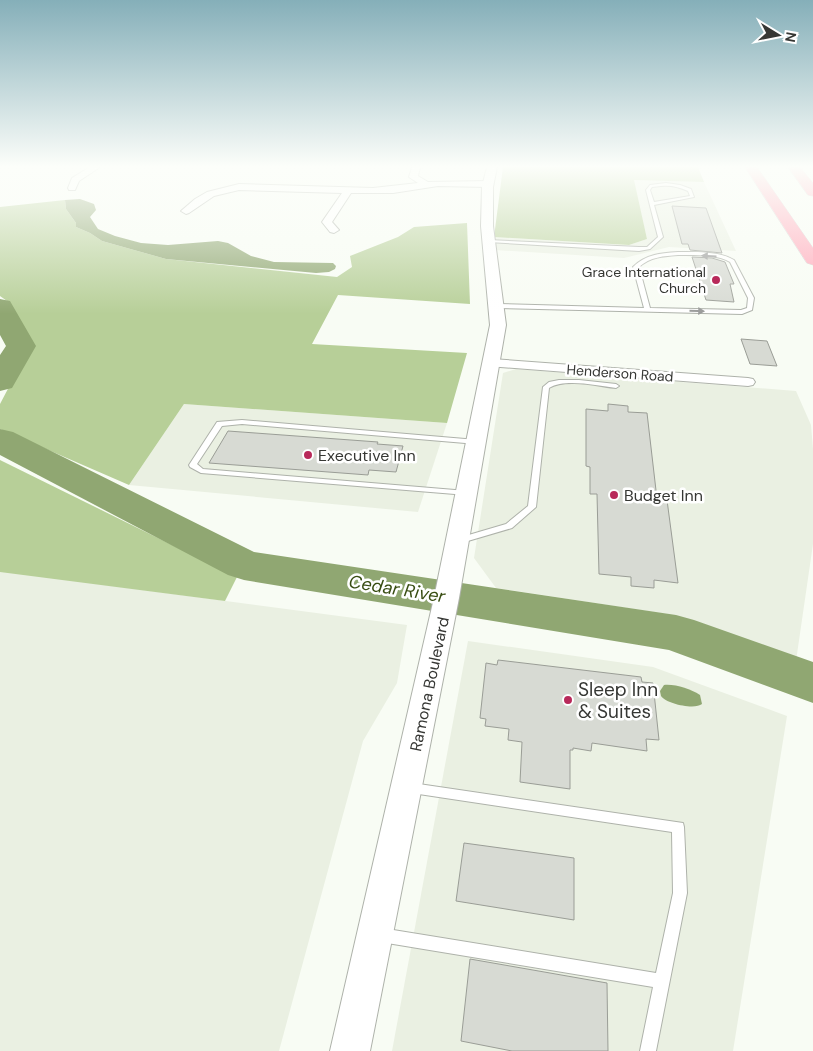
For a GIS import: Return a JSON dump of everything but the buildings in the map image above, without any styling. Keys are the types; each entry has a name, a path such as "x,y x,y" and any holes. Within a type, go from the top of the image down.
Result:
{"highway":[{"path":"784,216 813,260"}],"street":[{"path":"331,216 327,222 334,230"},
{"name":"Ramona Boulevard","path":"350,1051 439,639 492,363 498,325 498,306 488,241 488,216"},
{"name":"Henderson Road","path":"492,363 748,382"}],"lane":[{"path":"488,241 648,248 661,237 655,216"},
{"path":"498,306 648,310 742,312 750,309 751,298 732,261 727,258 670,254 647,258 640,261 636,267 648,310"},
{"path":"458,541 509,526 532,507 546,387 550,383 616,386"},
{"path":"467,493 201,471 193,466 220,424 242,422 477,442"},
{"path":"406,788 678,827 680,893 648,1051"},
{"path":"374,934 662,981"}],"shaded area":[{"path":"0,216 71,216 76,223 76,227 102,241 166,259 337,277 352,267 350,256 398,237 414,227 467,223 470,304 338,295 312,344 467,353 447,423 184,404 129,485 0,429 0,404 31,345 7,301 0,296"},
{"path":"71,216 91,216 98,229 141,243 168,245 218,241 228,243 251,256 274,262 333,263 336,266 335,269 329,272 316,273 166,259 102,241 76,227 76,223"},
{"path":"497,216 642,216 647,239 629,245 494,237"},
{"path":"642,216 720,216 736,251 669,247 624,258 495,250 494,237 629,245 647,239"},
{"path":"516,369 796,391 811,425 813,449 813,544 796,661 667,614 496,588 474,558 503,373"},
{"path":"184,404 447,423 418,512 129,485"},
{"path":"0,460 237,577 225,601 0,572"},
{"path":"0,571 407,625 397,683 363,741 279,1051 0,1051"},
{"path":"468,641 653,667 787,716 733,1051 392,1051"},
{"path":"664,685 678,686 700,695 702,704 687,706 674,704 664,699 660,691"}],"waterway":[{"name":"Cedar River","path":"0,307 21,346 0,381"},
{"name":"Cedar River","path":"0,440 244,565 676,633 813,683"}],"place":[{"name":"Grace International Church","path":"716,280"},
{"name":"Executive Inn","path":"308,455"},
{"name":"Budget Inn","path":"614,495"},
{"name":"Sleep Inn & Suites","path":"568,700"}]}
